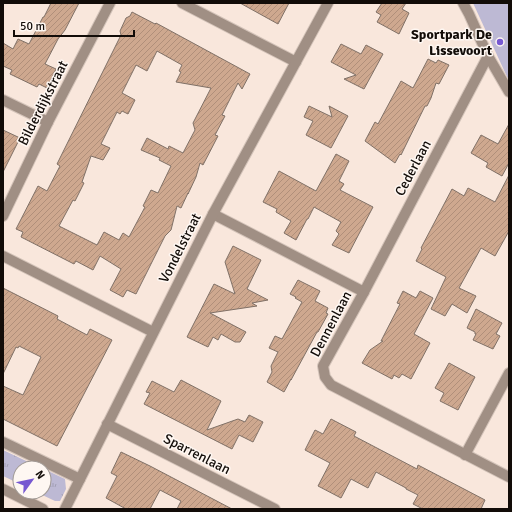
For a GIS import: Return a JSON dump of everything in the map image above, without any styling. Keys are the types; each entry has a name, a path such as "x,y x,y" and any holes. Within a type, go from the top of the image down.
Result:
{"street":[{"name":"Bilderdijkstraat","path":"3,216 48,122 110,3"},
{"path":"182,3 296,62"},
{"name":"Vondelstraat","path":"65,509 213,214 328,3"},
{"path":"463,3 488,56 509,92"},
{"name":"Cederlaan","path":"364,292 488,56"},
{"path":"3,100 48,122"},
{"name":"Dennenlaan","path":"213,214 364,292 323,366 325,377 332,385 509,478"},
{"path":"3,256 153,332"},
{"path":"466,455 509,373"},
{"name":"Sparrenlaan","path":"107,424 275,509"},
{"path":"3,442 80,478"},
{"path":"3,489 43,509"}],"green space":[{"name":"Sportpark De Lissevoort","path":"473,3 509,3 509,81"},
{"path":"3,450 24,460 12,460 12,480 3,476"},
{"path":"52,473 65,479 66,489 60,501 52,500"}],"building":[{"path":"51,3 79,3 45,64 56,69 47,88 39,84 37,87 10,74 12,70 3,66 3,43 13,49 18,39 29,44"},
{"path":"240,3 289,3 278,24"},
{"path":"382,3 406,3 402,9 409,13 399,34 377,22 381,15 376,12"},
{"path":"132,12 155,24 156,23 250,74 242,89 238,83 222,115 225,116 215,135 218,136 203,165 200,163 196,177 181,208 177,206 171,230 165,236 136,294 127,290 123,297 110,290 121,269 100,256 93,270 76,261 74,264 21,237 23,232 16,229 38,186 47,191 60,166 57,164 121,35 120,31 126,18 130,16","holes":["157,51 182,65 179,71 181,72 176,82 211,88 193,123 195,130 183,153 169,146 168,149 147,138 141,150 160,158 159,160 171,166 158,193 151,190 143,206 145,207 129,237 123,233 119,240 104,232 97,245 59,226 73,200 75,201 84,183 82,182 91,156 103,160 110,148 101,144 117,112 120,114 122,111 128,114 135,100 122,93 136,65 147,71"]},
{"path":"341,44 361,54 366,45 383,54 364,89 344,79 356,75 331,62"},
{"path":"428,59 436,63 438,60 449,65 439,84 436,83 427,106 425,106 401,155 400,154 395,163 365,141 375,122 378,124 401,81 413,88"},
{"path":"309,106 332,117 329,106 348,116 331,148 306,135 313,121 304,117"},
{"path":"509,124 509,163 502,176 486,167 488,163 471,153 481,135 498,144"},
{"path":"3,130 20,138 3,172"},
{"path":"336,154 349,161 339,181 344,184 340,190 373,207 349,253 332,245 339,234 336,231 341,222 314,207 296,240 284,233 291,221 276,212 277,209 263,202 279,171 316,191"},
{"path":"509,175 509,231 495,256 481,248 459,288 476,296 467,313 452,304 445,316 431,309 446,277 416,261 422,249 421,248 452,189 464,196 468,188 495,202"},
{"path":"233,246 261,260 247,289 268,300 252,303 257,306 210,313 246,332 240,342 235,342 221,334 218,340 213,337 208,347 187,337 214,284 235,294 225,262"},
{"path":"298,280 320,291 315,301 328,308 326,313 328,314 284,392 267,382 272,372 271,366 278,352 269,348 275,336 282,339 302,302 290,294"},
{"path":"3,288 58,316 57,319 87,335 90,329 112,340 57,446 3,419 3,386 23,395 41,357 19,346 18,348 16,347 3,374"},
{"path":"403,291 416,298 420,291 433,298 414,334 430,343 411,379 402,374 399,378 394,375 392,379 362,363 370,350 383,341 381,341 400,304 397,303"},
{"path":"476,309 502,323 496,334 500,336 493,349 473,340 476,334 475,332 467,328"},
{"path":"449,363 475,377 458,410 440,401 444,393 435,388"},
{"path":"181,380 221,401 207,430 238,419 245,422 249,415 263,422 253,442 239,435 232,449 144,404 150,393 146,392 152,381 174,392"},
{"path":"331,419 356,432 354,436 417,469 418,465 485,500 481,509 423,509 413,504 418,495 376,472 368,488 351,479 341,498 318,486 330,463 305,450 315,430 323,434"},
{"path":"121,452 232,509 177,509 181,501 160,490 150,509 126,509 106,498 117,476 111,473"}],"place":[{"name":"Sportpark De Lissevoort","path":"500,42"}]}
